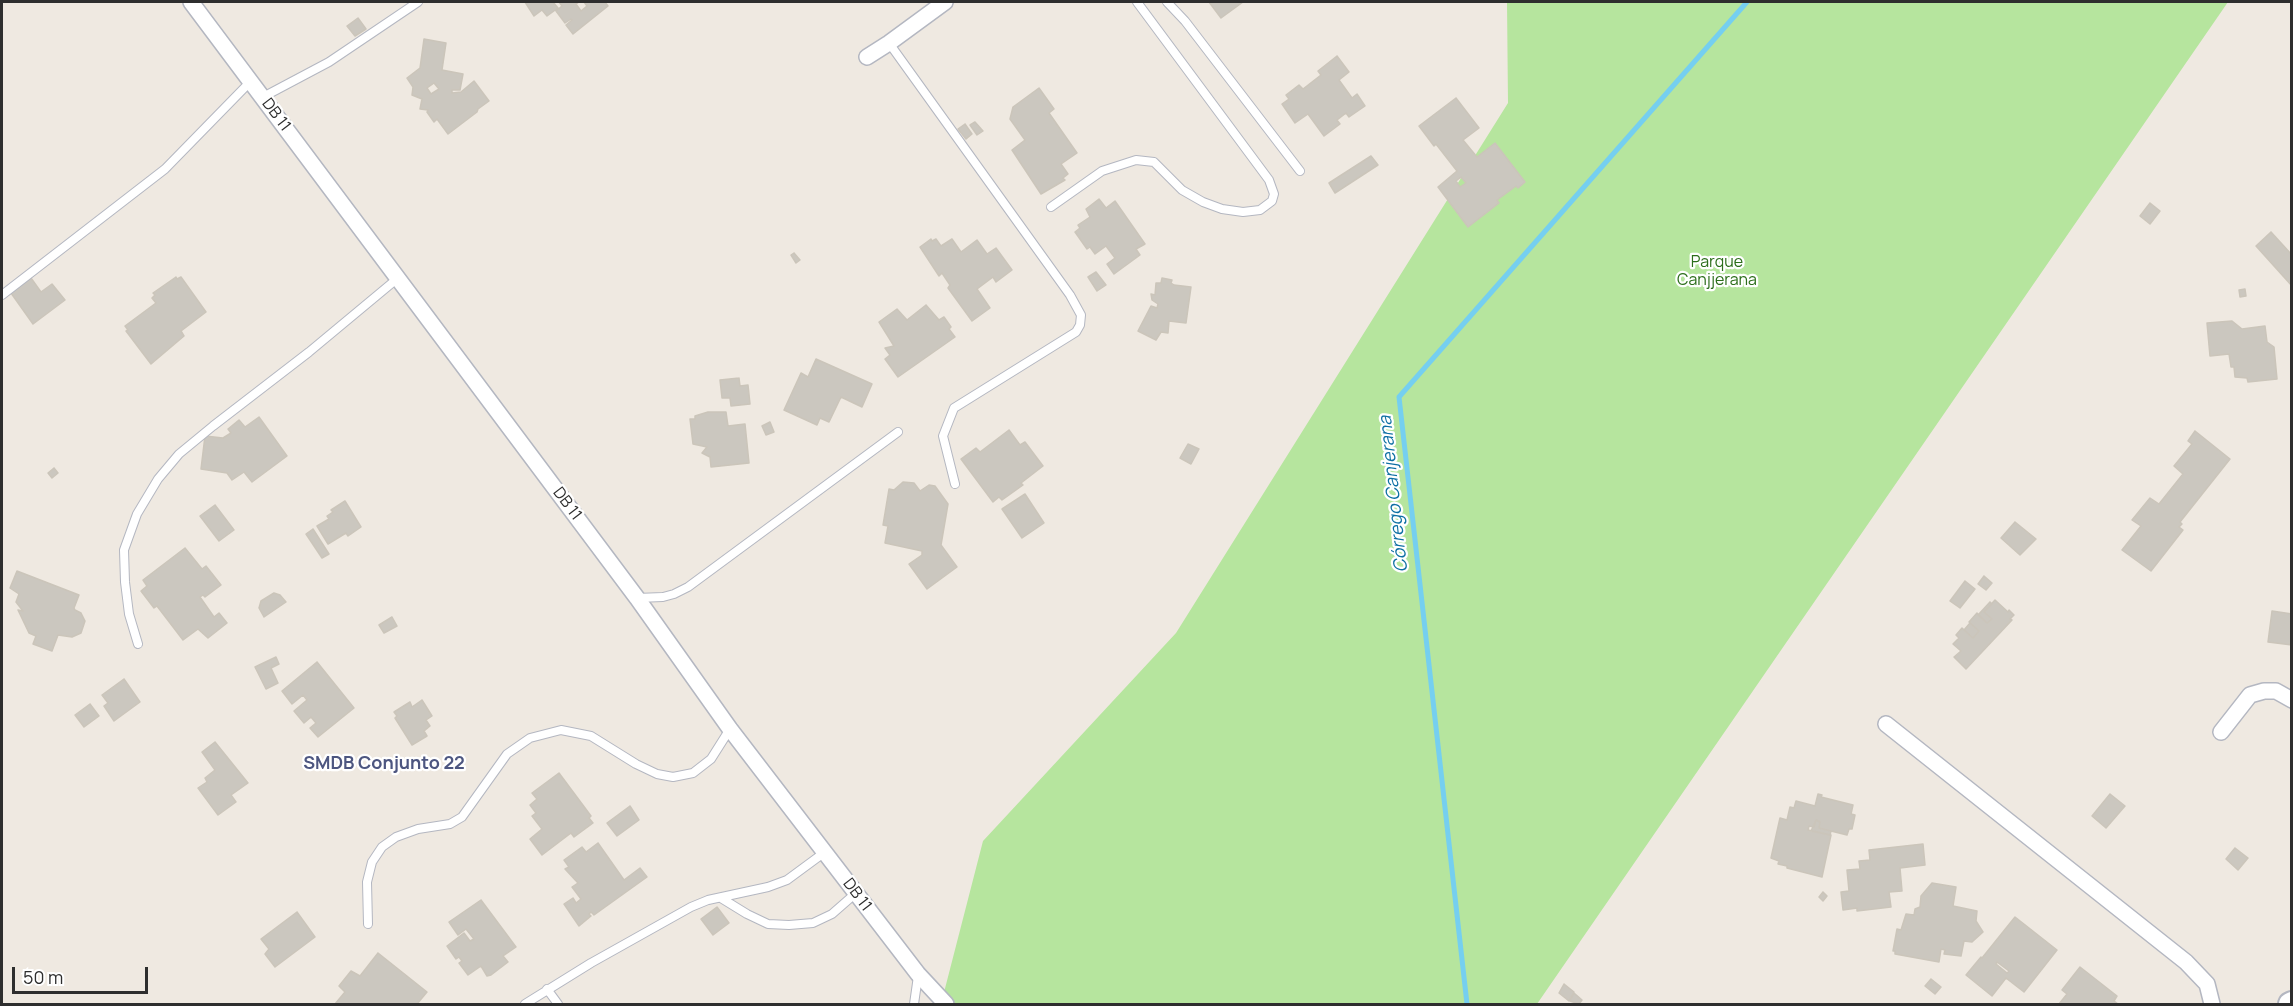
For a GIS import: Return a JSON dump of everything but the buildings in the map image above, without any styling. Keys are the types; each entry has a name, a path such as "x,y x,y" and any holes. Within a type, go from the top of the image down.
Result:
{"street":[{"name":"DB 11","path":"191,2 637,598 730,729 918,974 946,1005"},
{"path":"867,57 945,2"},
{"path":"2221,732 2250,695 2264,691 2276,691 2292,700"},
{"path":"1886,724 2186,962 2207,984 2212,1005"}],"lane":[{"path":"262,97 329,62 418,2"},
{"path":"1051,207 1102,171 1136,160 1154,162 1182,190 1203,202 1222,209 1243,212 1260,210 1272,201 1274,194 1269,180 1137,2"},
{"path":"1167,2 1185,21 1300,171"},
{"path":"889,43 1070,295 1081,315 1080,325 1076,332 954,408 943,436 956,484"},
{"path":"2,295 165,169 251,81"},
{"path":"138,644 129,614 124,550 137,514 159,479 179,454 309,352 398,278"},
{"path":"637,598 663,597 688,587 898,432"},
{"path":"368,924 367,882 372,862 382,847 396,837 418,829 450,824 462,817 507,754 530,738 561,730 591,736 636,764 657,774 673,777 693,772 711,759 730,729"},
{"path":"525,1005 547,989 691,907 787,880 825,852"},
{"path":"721,898 768,924 789,925 813,923 832,914 856,893"},
{"path":"914,1005 918,974"},
{"path":"547,989 558,1005"}],"green space":[{"name":"Parque Canjjerana","path":"1507,2 2228,2 1537,1004 941,1004 983,841 1176,633 1508,103"}],"waterway":[{"name":"Córrego Canjerana","path":"1467,1004 1399,397 1747,2"}],"district":[{"name":"SMDB Conjunto 22","path":"384,764"}]}
